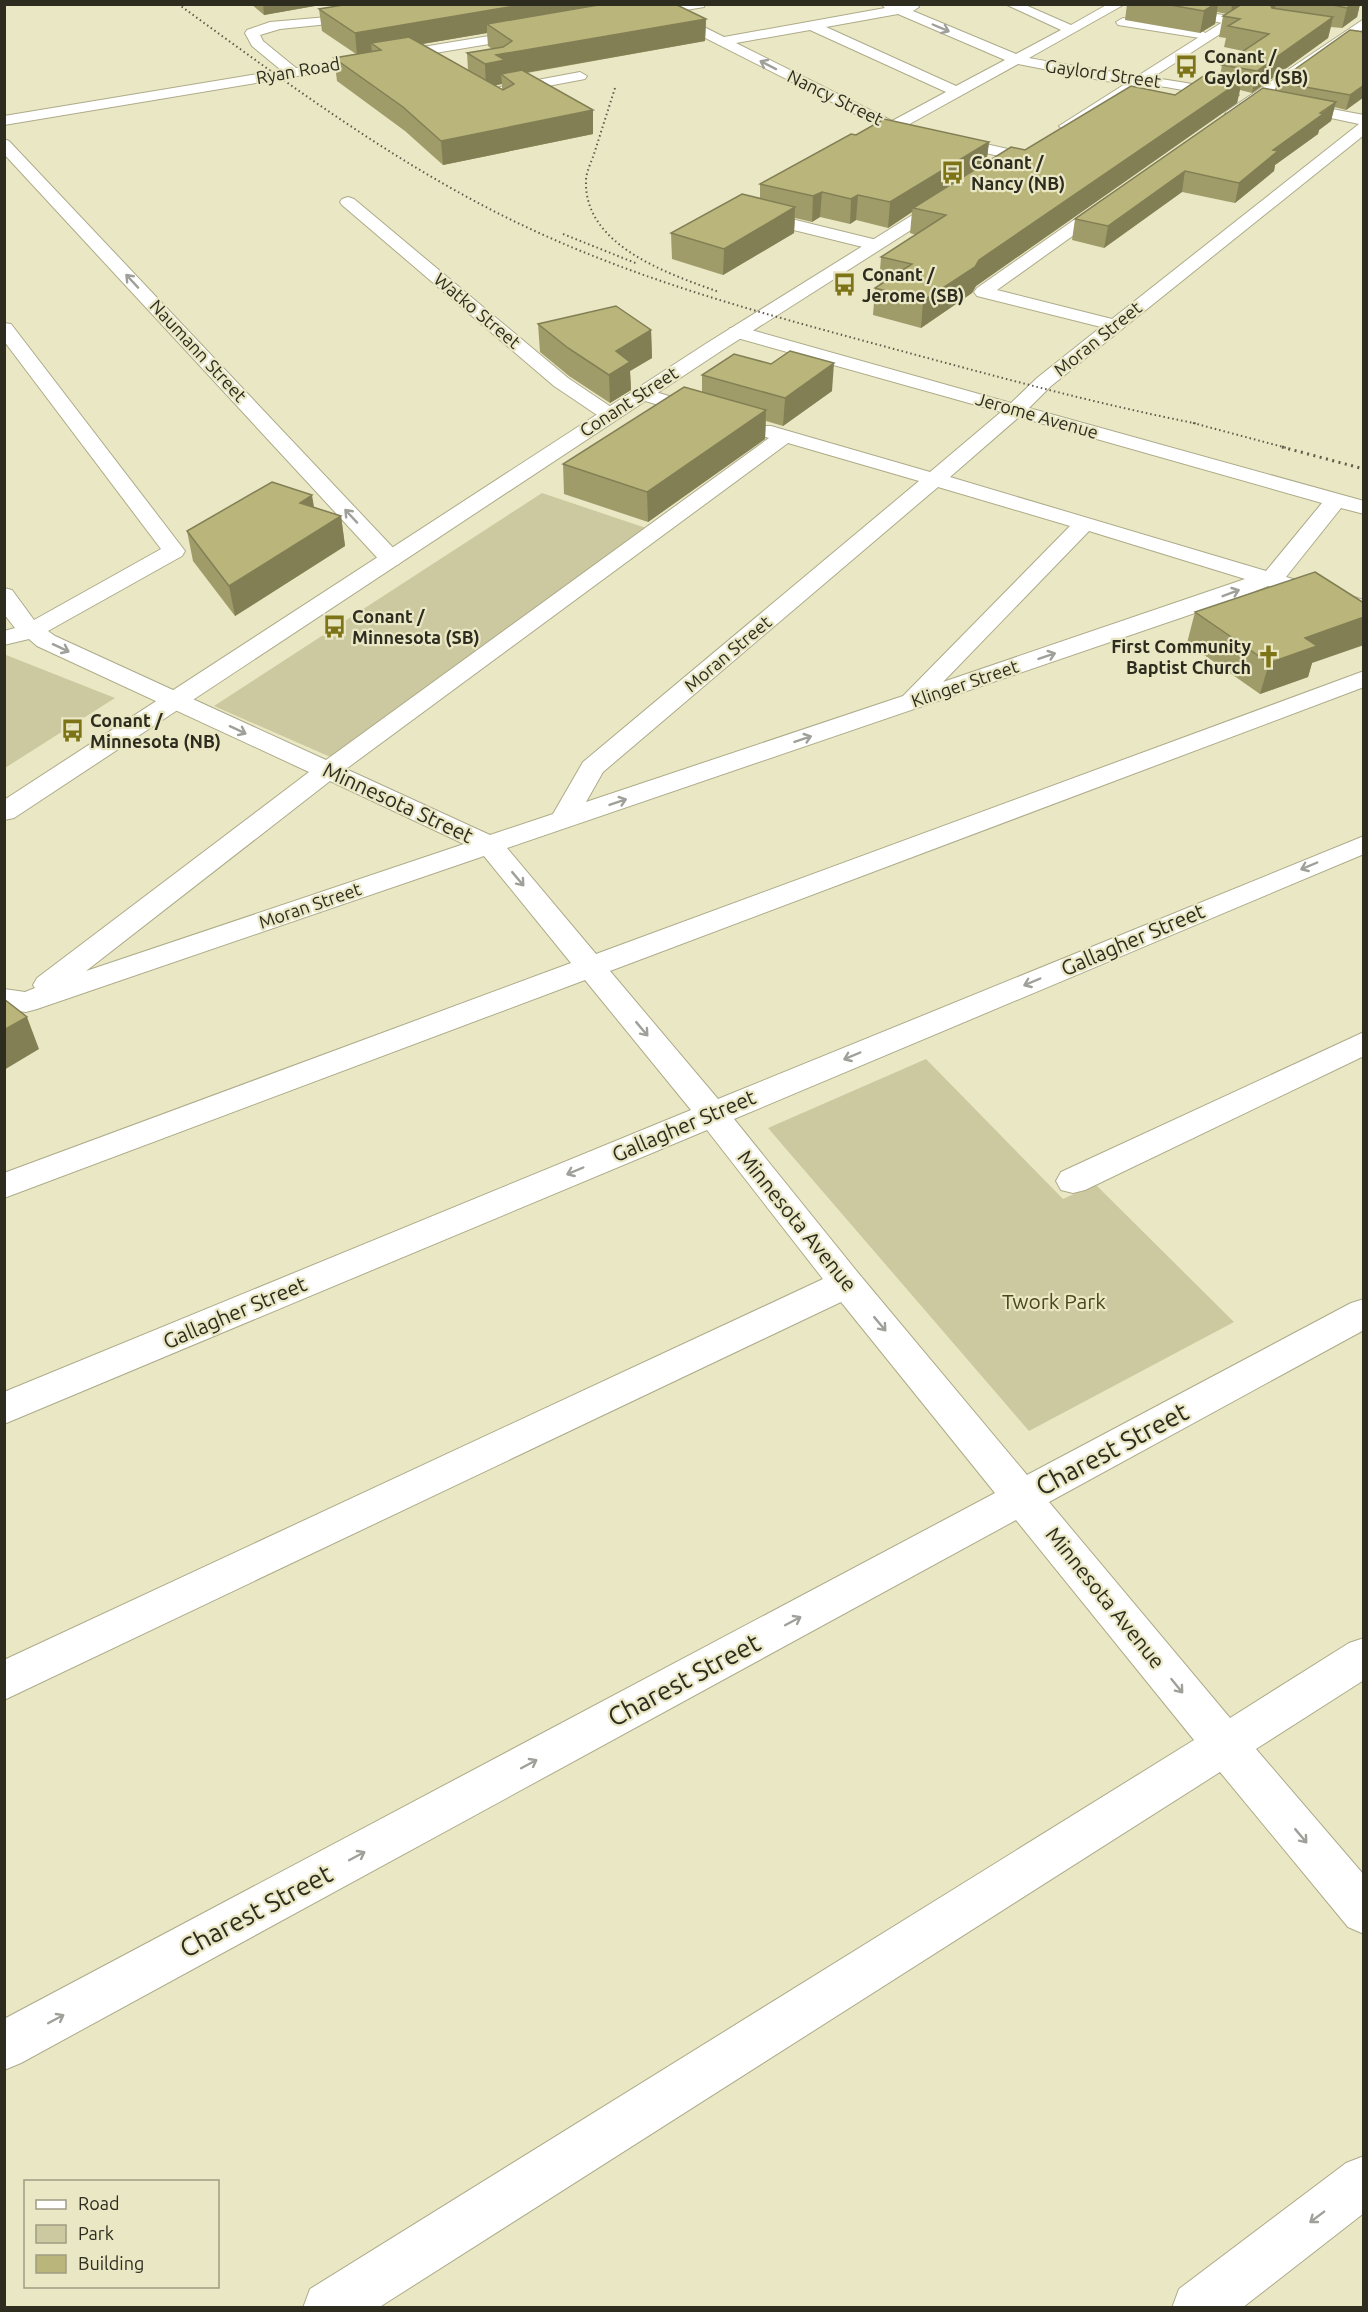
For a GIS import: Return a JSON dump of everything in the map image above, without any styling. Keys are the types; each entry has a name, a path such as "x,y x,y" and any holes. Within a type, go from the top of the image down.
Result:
{"street":[{"path":"292,72 257,44 252,33 260,29 364,15 399,4"},
{"path":"722,42 811,26 893,7 926,4"},
{"path":"1011,4 1072,30"},
{"path":"894,127 955,91 1119,4"},
{"path":"1059,131 1261,4"},
{"path":"627,16 694,5"},
{"name":"Gaylord Street","path":"893,7 1017,60 1105,77 1166,83 1364,120"},
{"path":"1159,8 1234,21"},
{"name":"Nancy Street","path":"660,11 894,127 1025,153 1000,167"},
{"path":"1123,22 1210,36"},
{"path":"1215,126 1364,23"},
{"path":"811,26 955,91"},
{"name":"Ryan Road","path":"4,121 549,30"},
{"path":"1324,32 1364,38"},
{"path":"470,43 487,53"},
{"path":"414,52 430,61"},
{"path":"507,108 484,94 580,76"},
{"name":"Moran Street","path":"15,1000 562,820 592,768 1115,325 1364,127"},
{"name":"Naumann Street","path":"4,144 391,559"},
{"name":"Conant Street","path":"4,812 737,332 971,185"},
{"path":"1115,325 983,292 1118,195"},
{"name":"Watko Street","path":"348,202 561,382 610,415"},
{"path":"746,213 875,245"},
{"path":"4,328 174,551 31,631 4,638"},
{"name":"Jerome Avenue","path":"737,332 1364,508"},
{"path":"642,394 1085,523 1364,608"},
{"path":"15,1000 785,436"},
{"name":"Klinger Street","path":"562,820 1225,596 1268,578 1287,562 1336,500"},
{"path":"910,703 1085,523"},
{"name":"Minnesota Street","path":"4,595 20,620 46,642 490,845 712,1114"},
{"path":"4,1186 1364,678"},
{"name":"Gallagher Street","path":"4,1408 1364,844"},
{"path":"1073,1181 1364,1043"},
{"name":"Minnesota Avenue","path":"712,1114 847,1284 1364,1911"},
{"path":"4,1681 847,1284"},
{"name":"Charest Street","path":"4,2046 1364,1313"},
{"path":"329,2307 1364,1657"},
{"path":"1198,2307 1364,2181"}],"green space":[{"path":"542,493 655,531 335,759 214,706"},
{"path":"6,655 115,698 5,768"},
{"name":"Twork Park","path":"926,1059 1063,1199 1095,1184 1234,1322 1029,1431 768,1128"}],"building":[{"path":"349,4 527,4 355,33 319,9"},
{"path":"604,4 675,4 706,19 496,55 505,60 485,64 467,53 503,47 512,41 487,24"},
{"path":"1164,4 1215,4 1204,11"},
{"path":"1242,4 1270,4 1272,8 1333,17 1257,71 1222,65 1269,34 1228,26 1240,19 1223,16"},
{"path":"1327,4 1351,4 1347,8"},
{"path":"1350,30 1364,32 1364,85 1350,95 1277,82"},
{"path":"409,37 503,90 514,84 501,74 522,70 593,110 441,141 403,107 334,58 381,50 371,43"},
{"path":"1208,73 1242,80 979,260 975,267 923,301 875,288 912,264 881,257 946,215 913,208 1011,147 1025,150 1131,86 1175,95"},
{"path":"1263,88 1336,102 1273,150 1278,151 1239,183 1185,171 1108,226 1075,219"},
{"path":"884,119 989,142 890,202 858,195 851,199 822,192 813,196 760,184 851,134 856,135"},
{"path":"742,194 795,207 724,249 671,233"},
{"path":"616,306 651,330 616,351 630,362 609,375 568,348 538,324"},
{"path":"790,351 834,363 785,398 702,375 734,354 771,364"},
{"path":"684,387 766,410 647,492 563,464"},
{"path":"272,482 312,495 300,503 341,516 229,586 187,531"},
{"path":"1315,572 1364,603 1364,617 1305,638 1317,646 1269,663 1195,612"},
{"path":"4,999 27,1017 4,1030"}],"railway":[{"path":"178,4 326,110 403,160 482,205 582,252 684,289 788,320 1046,389 1199,424"},
{"path":"615,88 586,178 589,204 599,223 614,240 633,254 654,266 719,292"},
{"path":"563,234 638,264"},
{"path":"1193,423 1287,448"},
{"path":"1282,447 1364,469"}],"place":[{"name":"Conant / Gaylord (SB)","path":"1186,67"},
{"name":"Conant / Nancy (NB)","path":"953,173"},
{"name":"Conant / Jerome (SB)","path":"844,285"},
{"name":"Conant / Minnesota (SB)","path":"334,627"},
{"name":"First Community Baptist Church","path":"1269,657"},
{"name":"Conant / Minnesota (NB)","path":"72,731"}]}
